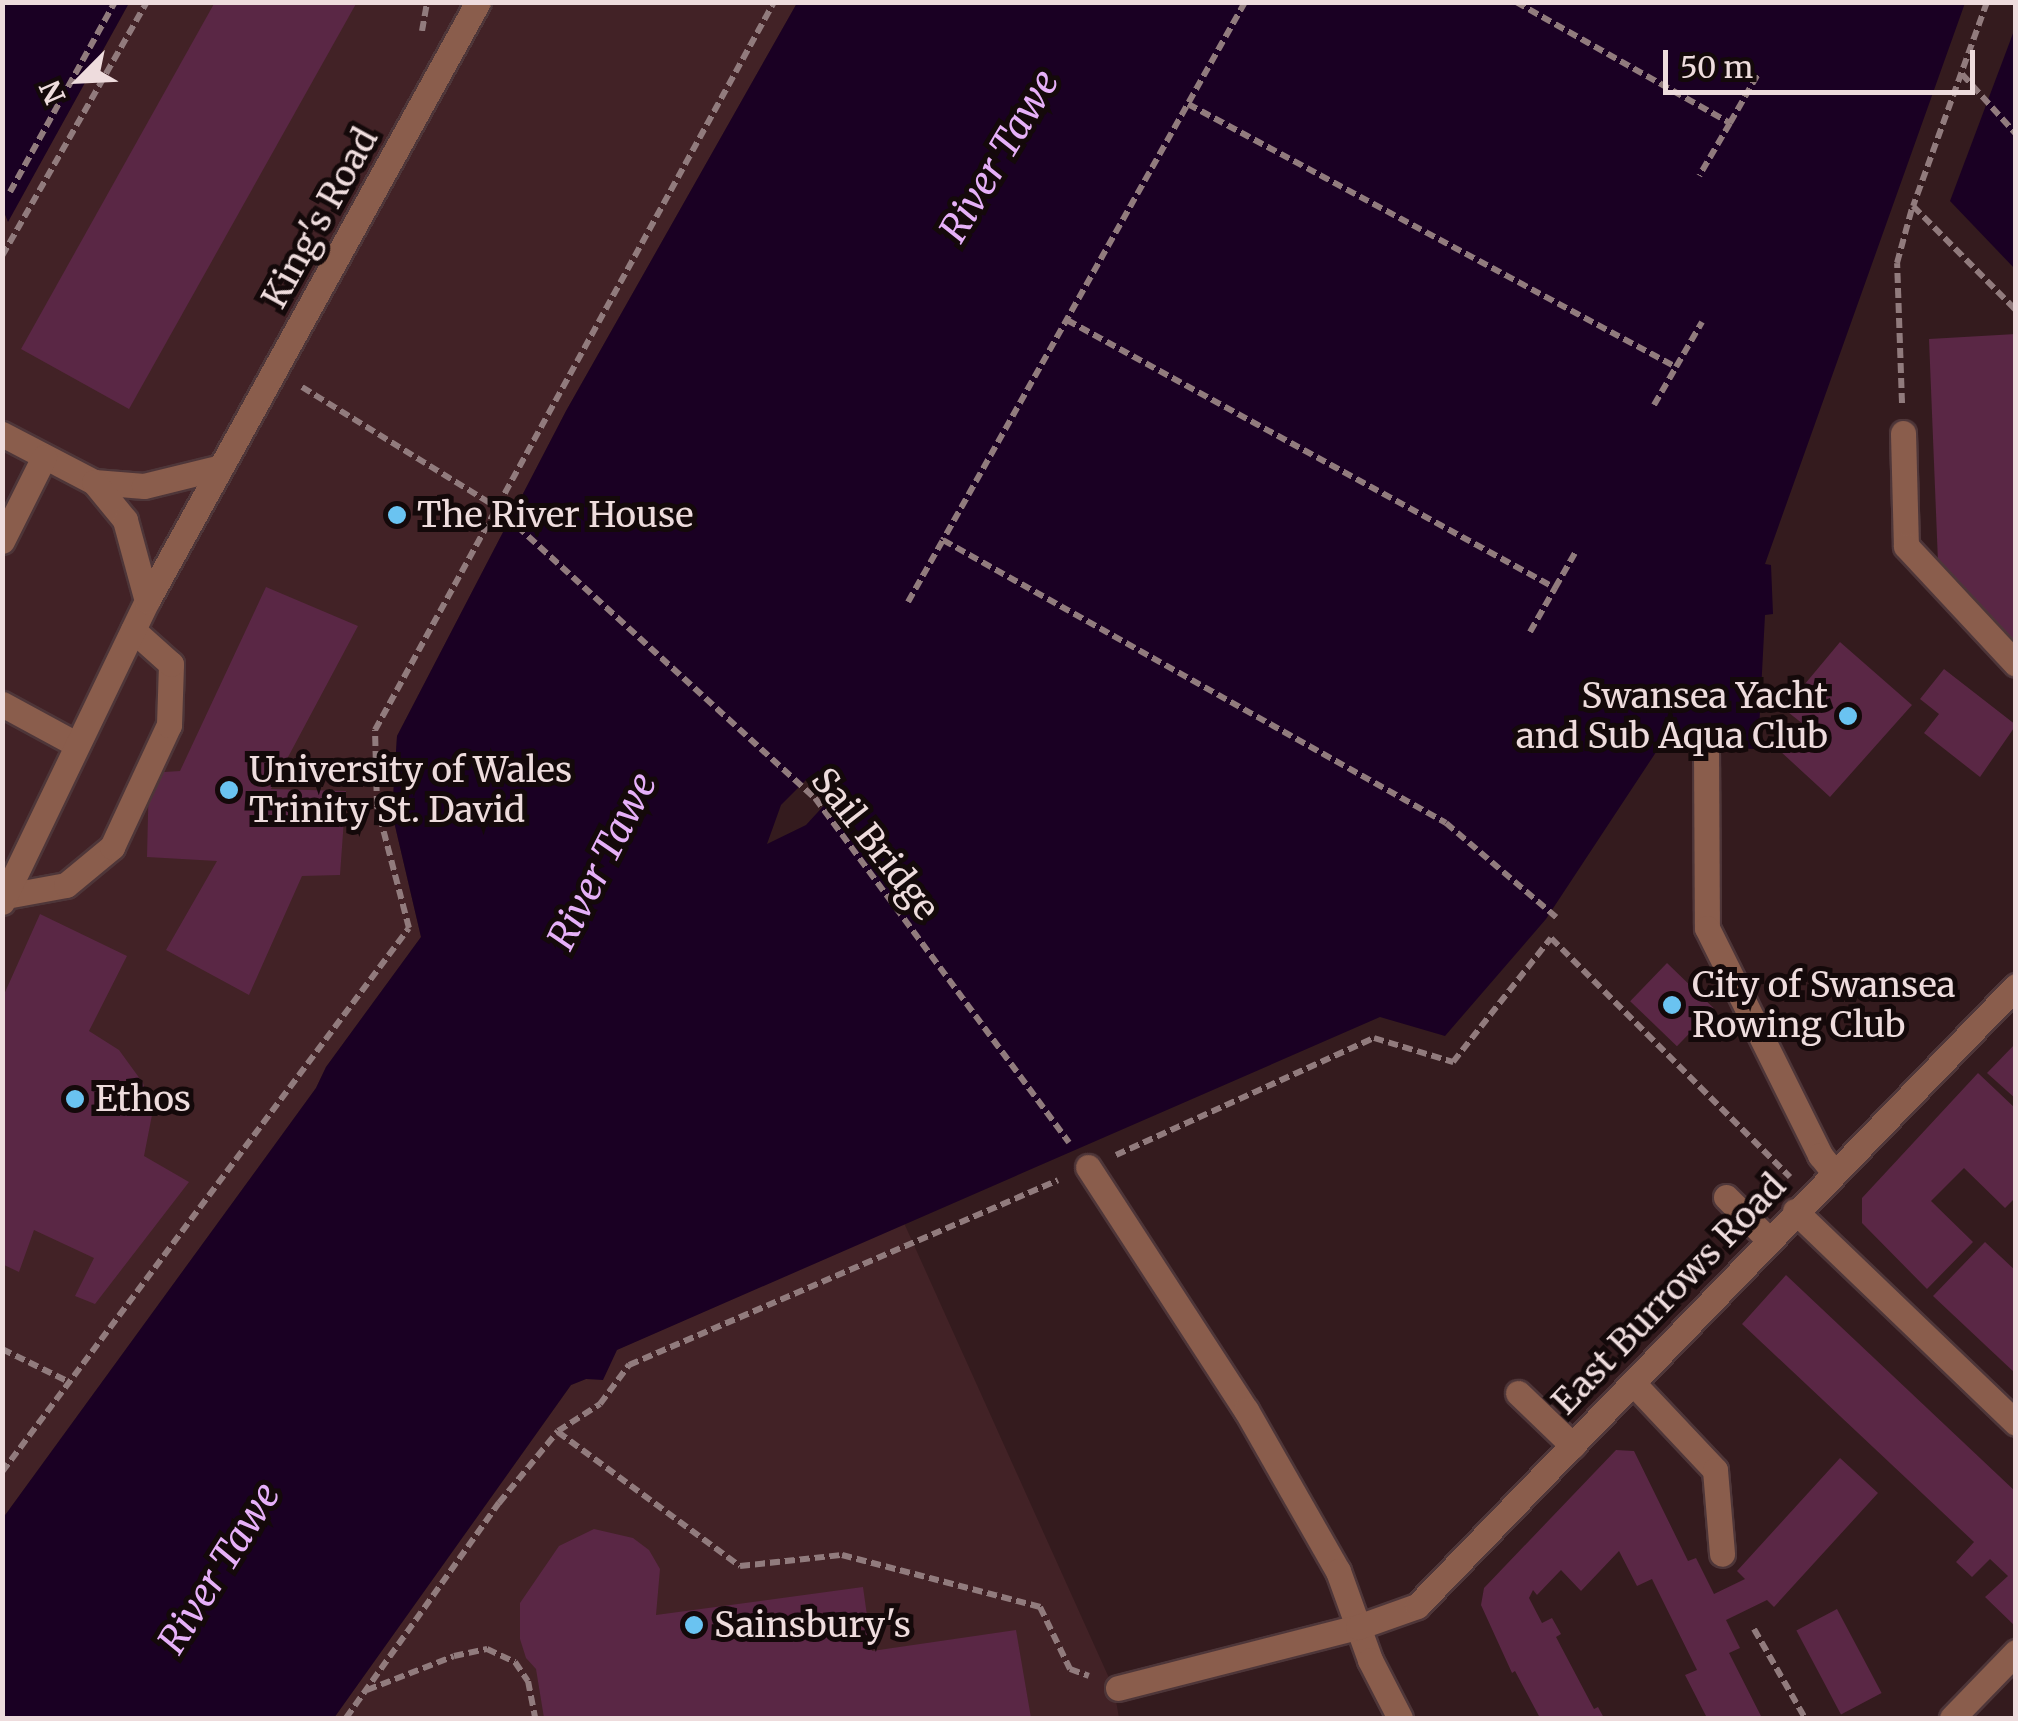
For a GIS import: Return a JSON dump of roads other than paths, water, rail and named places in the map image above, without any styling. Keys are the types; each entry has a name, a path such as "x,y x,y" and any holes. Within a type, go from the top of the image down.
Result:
{"street":[{"name":"King's Road","path":"7,885 147,601 478,2"},
{"path":"1902,433 1906,546 2016,664"},
{"path":"2,434 94,482 144,486 221,467"},
{"path":"2,541 44,457"},
{"path":"94,482 125,520 147,601"},
{"path":"7,885 66,885 112,848 170,725 171,664 133,630"},
{"path":"2,704 76,744"},
{"path":"1706,748 1707,928 1820,1155 1834,1172"},
{"name":"East Burrows Road","path":"1118,1688 1358,1626 1418,1606 2016,986"},
{"path":"1088,1167 1255,1426 1338,1570 1358,1626 1400,1718"},
{"path":"1726,1197 1768,1240"},
{"path":"1802,1204 2016,1423"},
{"path":"1634,1384 1716,1470 1722,1554"},
{"path":"1518,1393 1573,1446"},
{"path":"1952,1718 2016,1652"}],"water":[{"path":"3,2 129,3 8,222 2,207"},
{"name":"River Tawe","path":"797,3 1965,3 1765,564 1771,565 1773,614 1765,615 1758,749 1682,747 1664,740 1546,919 1445,1036 1380,1017 617,1350 603,1380 586,1379 571,1385 334,1718 3,1718 3,1518 421,937 392,813 397,736 566,411","holes":["836,766 828,801 806,825 767,844 781,805 806,780"]},
{"path":"2015,28 2015,269 1950,201"}],"place":[{"name":"The River House","path":"397,515"},
{"name":"Swansea Yacht and Sub Aqua Club","path":"1848,716"},
{"name":"University of Wales Trinity St. David","path":"229,790"},
{"name":"City of Swansea Rowing Club","path":"1672,1005"},
{"name":"Ethos","path":"75,1099"},
{"name":"Sainsbury's","path":"694,1625"}]}
